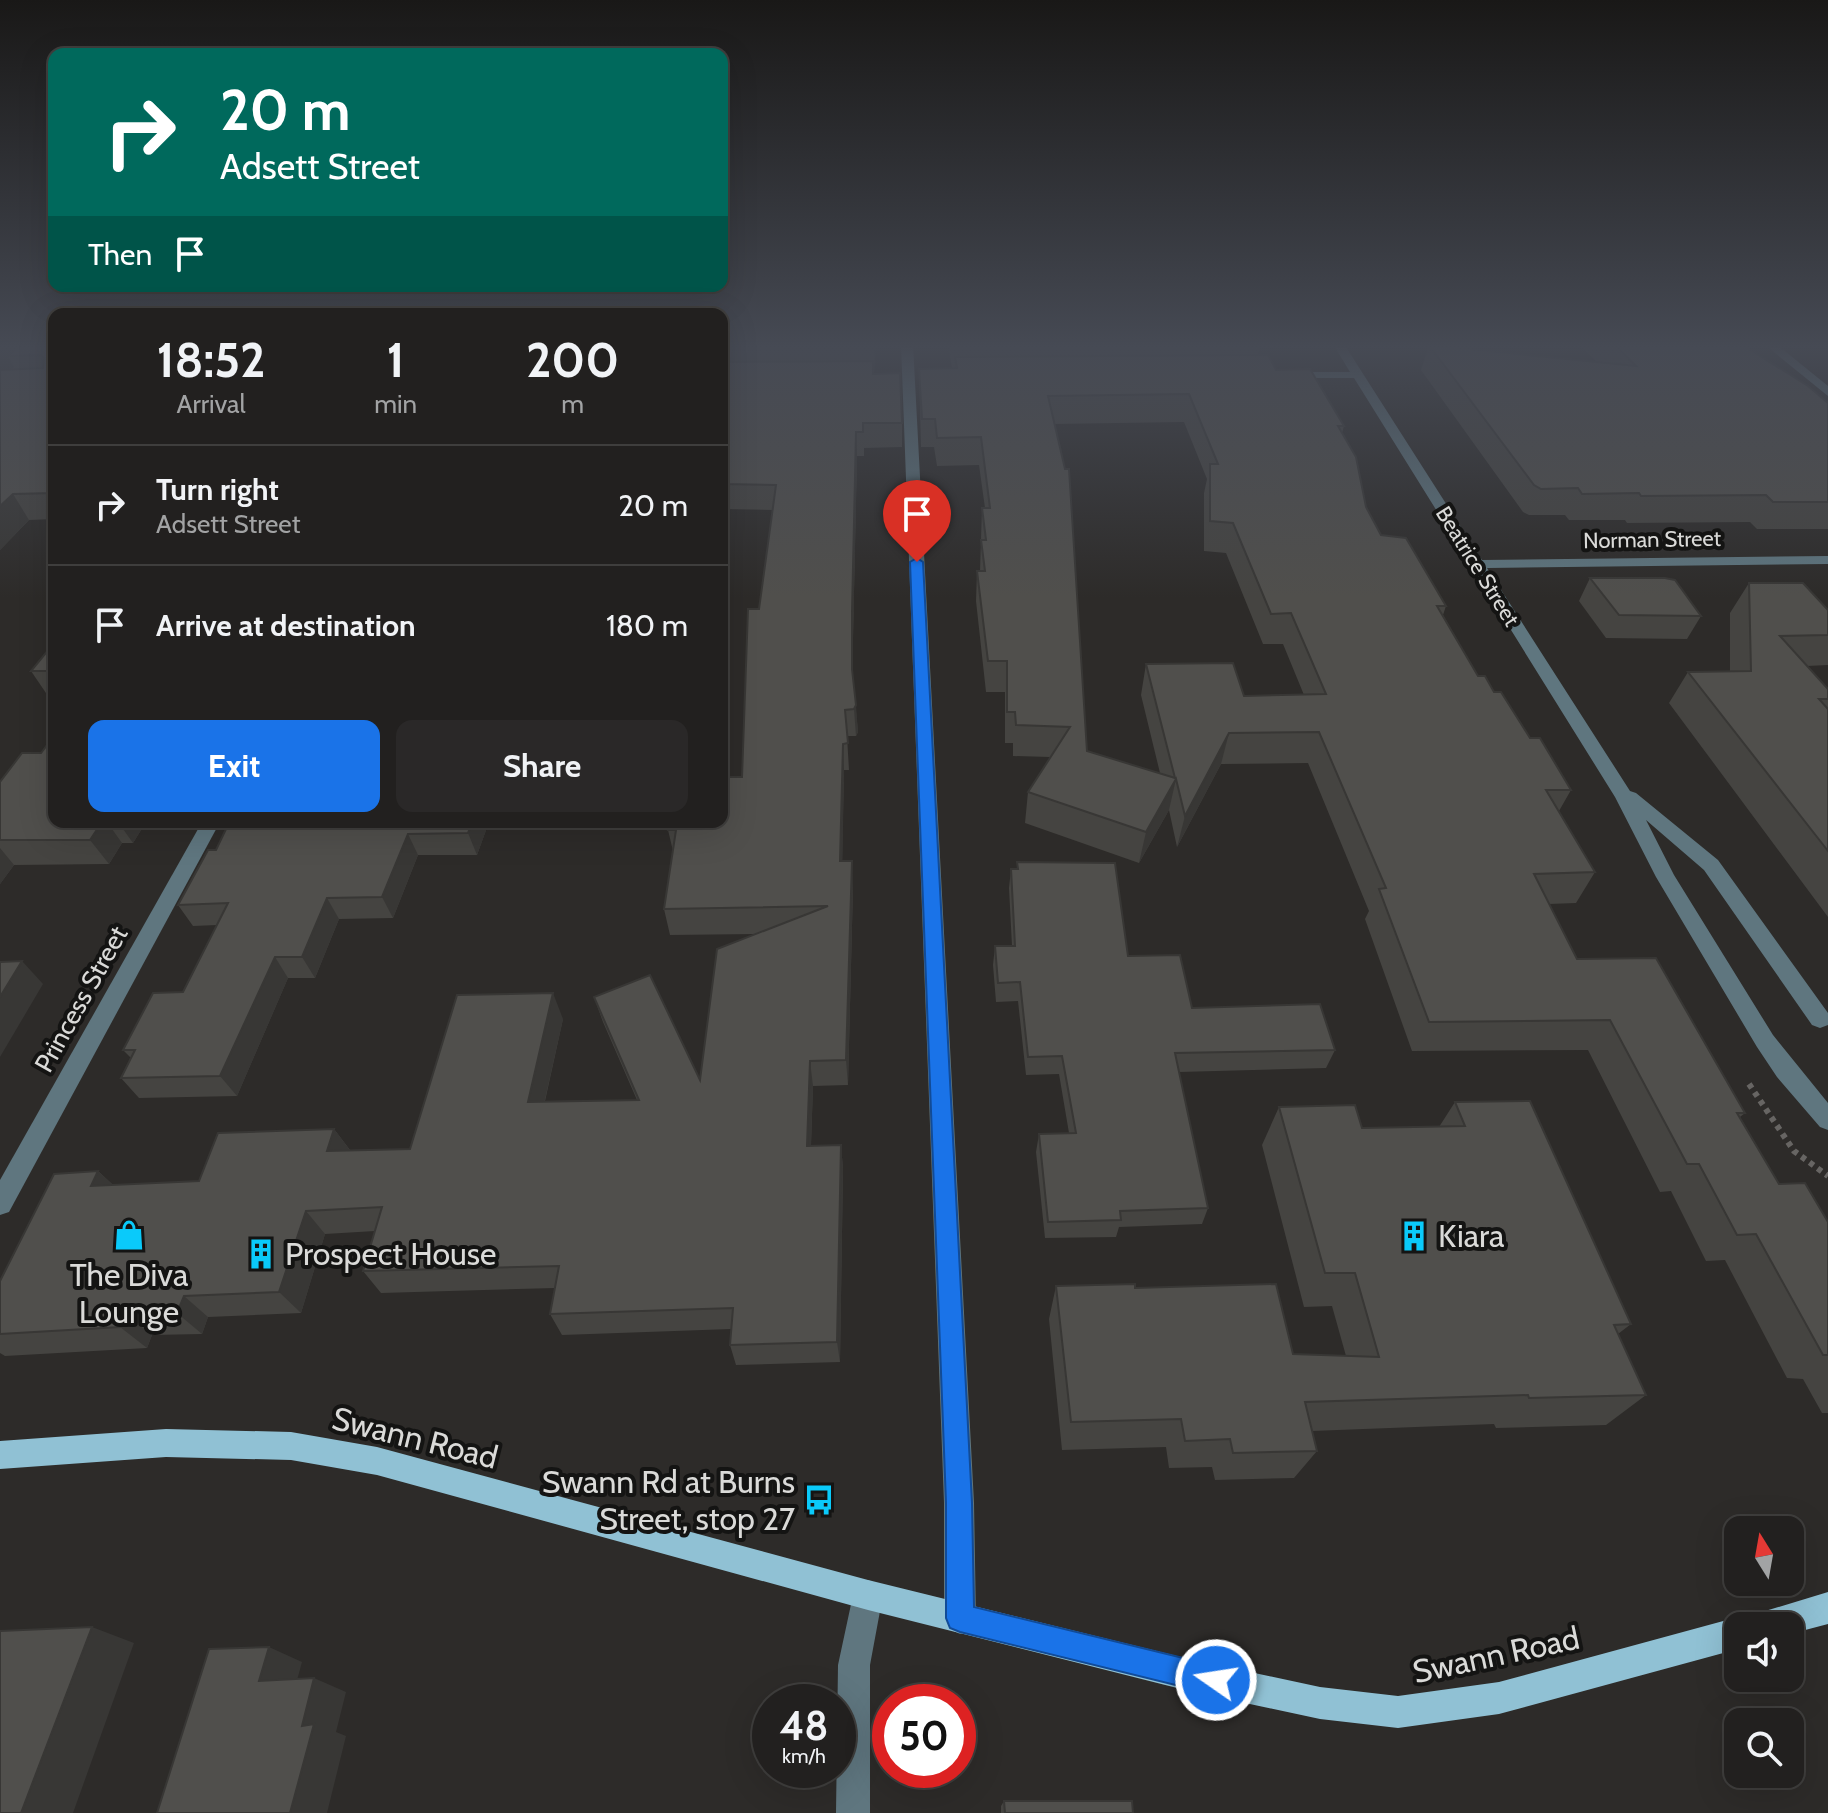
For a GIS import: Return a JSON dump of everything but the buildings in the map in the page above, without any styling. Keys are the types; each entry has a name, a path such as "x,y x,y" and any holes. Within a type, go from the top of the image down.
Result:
{"main road":[{"name":"Swann Road","path":"0,1455 166,1443 291,1446 377,1461 868,1595 1189,1675 1320,1703 1398,1712 1499,1698 1724,1637"},
{"path":"1804,1615 1828,1608"}],"street":[{"path":"910,429 958,1488 960,1618"},
{"name":"Beatrice Street","path":"1390,429 1618,786 1666,877 1765,1041 1785,1070 1828,1120"},
{"name":"Norman Street","path":"1477,564 1828,560"},
{"name":"Beatrice Street","path":"1618,786 1711,865 1820,1019"},
{"name":"Princess Street","path":"0,1204 208,828"},
{"path":"853,1813 854,1665 868,1595"}],"path":[{"path":"1746,1078 1794,1151 1828,1176"}],"place":[{"name":"The Diva Lounge","path":"129,1235"},
{"name":"Kiara","path":"1414,1236"},
{"name":"Prospect House","path":"261,1254"},
{"name":"Swann Rd at Burns Street, stop 27","path":"819,1500"}],"route":[{"path":"917,562 959,1503 960,1618 1216,1680"}]}
